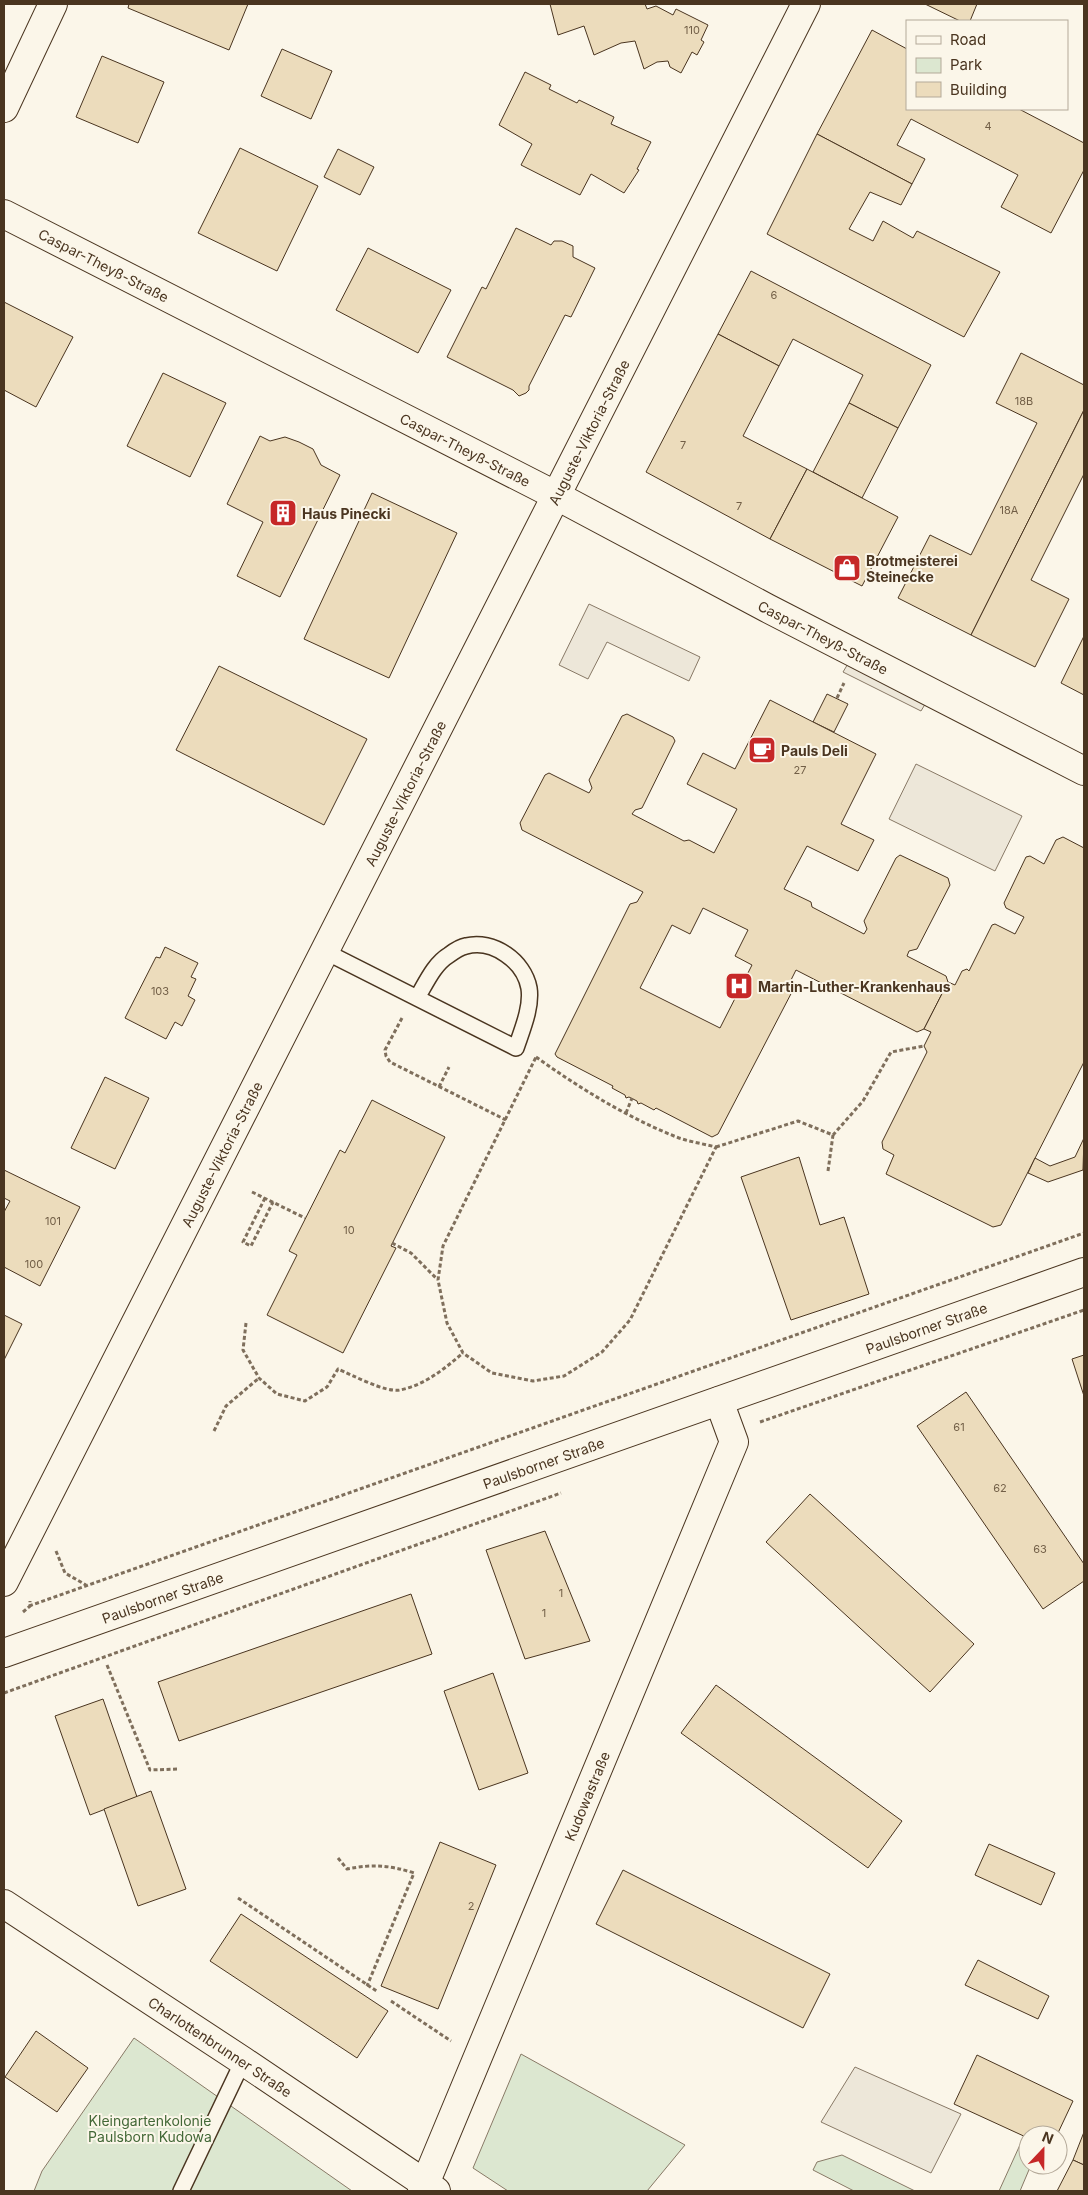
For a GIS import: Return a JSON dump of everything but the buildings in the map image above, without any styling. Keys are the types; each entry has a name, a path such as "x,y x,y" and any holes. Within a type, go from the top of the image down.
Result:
{"street":[{"path":"4,108 54,4"},
{"name":"Auguste-Viktoria-Straße","path":"4,1582 806,4"},
{"name":"Caspar-Theyß-Straße","path":"4,214 555,495 775,612 1084,771"},
{"name":"Paulsborner Straße","path":"4,1654 1084,1272"},
{"name":"Kudowastraße","path":"427,2189 734,1442 719,1401"},
{"name":"Charlottenbrunner Straße","path":"4,1904 243,2061 427,2189"}],"lane":[{"path":"324,951 417,998 477,1035 516,1048 526,1014 529,989 515,961 502,952 483,945 465,946 447,956 417,998"},
{"path":"181,2191 243,2061"}],"path":[{"path":"836,698 844,683"},
{"path":"417,998 406,1010 385,1050 390,1062 506,1120"},
{"path":"828,1171 833,1135 863,1101 891,1052 924,1046"},
{"path":"716,1147 630,1320 602,1352 564,1376 533,1381 492,1373 463,1353 447,1323 438,1280 443,1246 536,1057 574,1085 626,1113 680,1138 716,1147 798,1121 833,1135"},
{"path":"439,1087 449,1067"},
{"path":"626,1113 632,1098"},
{"path":"252,1192 305,1218"},
{"path":"264,1198 243,1242 251,1246 274,1202"},
{"path":"30,1606 1084,1233"},
{"path":"392,1242 411,1253 438,1280"},
{"path":"766,1420 1084,1310"},
{"path":"246,1323 243,1350 259,1378 277,1394 304,1400 327,1387 338,1369 369,1383 399,1390 434,1376 463,1353"},
{"path":"214,1431 226,1406 259,1378"},
{"path":"4,1693 569,1490"},
{"path":"57,1544 56,1551 65,1573 87,1586"},
{"path":"107,1665 150,1770 178,1769"},
{"path":"338,1858 348,1869 369,1865 392,1866 414,1873 367,1986"},
{"path":"238,1898 378,1992"},
{"path":"391,2001 452,2042"}],"green space":[{"name":"Kleingartenkolonie Paulsborn Kudowa","path":"134,2038 352,2191 34,2191 42,2171"},
{"path":"521,2054 685,2145 647,2191 508,2191 473,2168"},
{"path":"1018,2149 1018,2175 1027,2175 1020,2191 999,2191"},
{"path":"842,2155 915,2191 854,2191 813,2170 817,2162"}],"shaded area":[{"path":"589,604 700,657 689,681 607,642 588,679 559,665"},
{"path":"849,662 927,701 921,711 843,672"},
{"path":"916,764 1022,816 995,871 889,819"},
{"path":"855,2067 961,2114 931,2173 821,2122"}],"place":[{"name":"Haus Pinecki","path":"283,513"},
{"name":"Brotmeisterei Steinecke","path":"847,568"},
{"name":"Pauls Deli","path":"762,750"},
{"name":"Martin-Luther-Krankenhaus","path":"739,986"}]}
